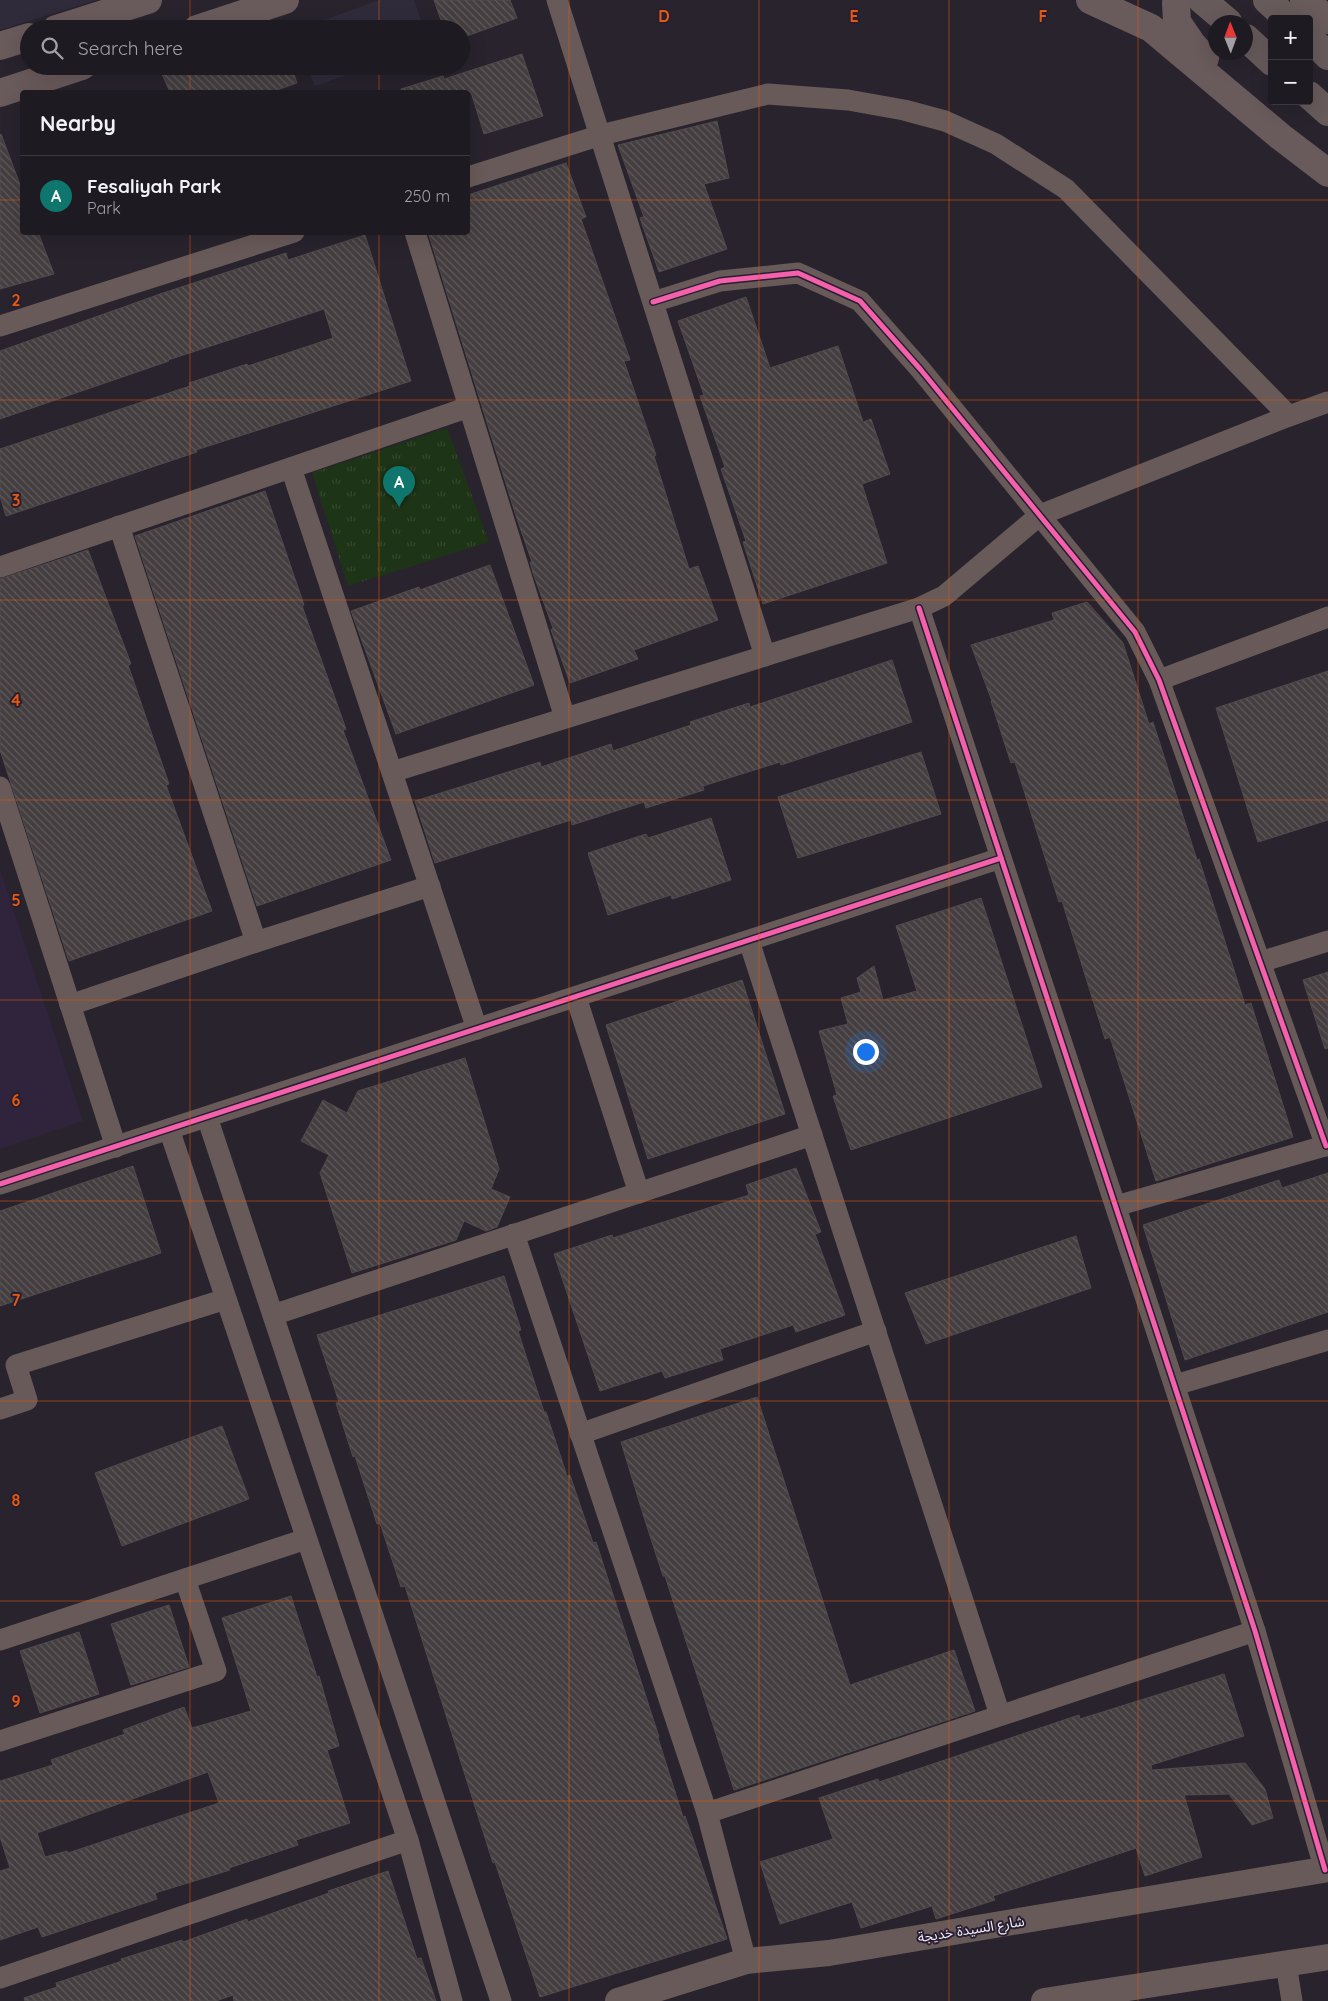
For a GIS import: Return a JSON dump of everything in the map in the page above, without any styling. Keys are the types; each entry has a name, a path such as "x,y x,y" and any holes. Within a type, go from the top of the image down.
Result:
{"highway":[{"path":"1202,0 1220,15"},
{"path":"1267,0 1284,15"},
{"path":"1313,41 1328,56"},
{"path":"1253,44 1270,60"},
{"path":"1313,99 1328,112"}],"main road":[{"path":"85,20 148,0"},
{"path":"224,20 285,0"},
{"path":"1090,0 1151,28 1281,137 1328,173"},
{"path":"1178,0 1176,3 1177,22 1192,44 1281,137"},
{"path":"1304,0 1328,20"},
{"path":"1322,0 1328,6"},
{"path":"0,46 20,40"},
{"path":"0,93 55,75"}],"street":[{"path":"557,0 765,656"},
{"path":"470,176 601,135 768,94 848,100 904,110 945,122 996,144 1066,189 1288,416"},
{"path":"0,326 285,235"},
{"path":"417,235 565,718"},
{"path":"653,302 720,282 798,274 860,302 921,370 1135,632 1159,680 1327,1146 1116,1206"},
{"path":"392,772 919,608 944,596 1040,516 1288,416 1328,402"},
{"path":"0,567 469,407"},
{"path":"291,468 477,1029"},
{"path":"119,526 256,942"},
{"path":"919,608 1255,1631 1326,1870"},
{"path":"1159,680 1328,617"},
{"path":"0,787 116,1147"},
{"path":"0,1184 1001,858"},
{"path":"70,1005 430,886"},
{"path":"749,940 1000,1716"},
{"path":"1260,962 1328,941"},
{"path":"576,997 639,1193"},
{"path":"207,1117 501,2001"},
{"path":"169,1129 408,1840 452,2001"},
{"path":"273,1315 812,1135"},
{"path":"514,1234 707,1812 746,1961"},
{"path":"0,1409 27,1400 16,1365 226,1300"},
{"path":"580,1434 876,1331"},
{"path":"1174,1385 1328,1340"},
{"path":"0,1640 306,1539"},
{"path":"0,1741 216,1671 185,1579"},
{"path":"707,1812 1255,1631"},
{"path":"0,1978 408,1840"},
{"name":"شارع السيدة خديجة","path":"618,2001 746,1961 829,1953 1326,1870"},
{"path":"1044,2001 1328,1957"},
{"path":"1286,1964 1292,2001"}],"shaded area":[{"path":"0,0 97,0 32,20 20,20 20,24 0,30"},
{"path":"379,0 414,0 421,20 325,20"},
{"path":"311,75 346,75 315,86"},
{"path":"0,869 83,1121 0,1149"}],"green space":[{"path":"447,428 489,542 348,586 312,473"}],"building":[{"path":"434,0 510,0 517,18 470,35 470,20 441,20"},
{"path":"522,54 543,116 484,134 470,90 401,90 443,76 444,79 456,75 470,75 470,71"},
{"path":"162,75 294,75 297,83 277,90 169,90"},
{"path":"717,121 729,178 704,184 727,249 659,272 640,218 644,217 618,145"},
{"path":"0,135 20,185 20,235 39,235 54,274 0,289"},
{"path":"566,163 586,217 581,219 630,360 624,361 656,455 654,456 689,569 698,566 718,620 634,650 638,659 570,683 533,573 530,562 532,562 429,235 470,235 470,194"},
{"path":"365,235 411,381 196,450 197,452 6,516 0,496 0,449 190,386 189,383 333,338 324,309 168,360 0,419 0,351 163,293 286,253 288,260"},
{"path":"746,297 770,368 838,346 863,422 871,419 890,474 862,484 887,563 763,604 743,542 746,541 721,469 725,467 700,396 704,395 678,321"},
{"path":"265,491 304,605 302,606 346,729 343,730 391,860 257,906 135,536"},
{"path":"88,550 131,664 128,665 169,784 166,785 212,911 69,961 0,750 0,579"},
{"path":"490,565 534,685 396,734 351,611 419,587 420,590"},
{"path":"1087,602 1123,643 1149,724 1153,722 1245,1005 1251,1003 1293,1137 1156,1181 1110,1037 1105,1039 1062,901 1059,902 1015,762 1011,763 992,701 971,645 1054,620 1052,613"},
{"path":"892,660 912,722 781,765 780,762 703,786 704,790 646,808 644,802 572,825 571,820 435,863 415,801 540,762 541,767 611,744 613,751 691,725 690,722 749,703 750,707"},
{"path":"1328,671 1328,820 1258,842 1216,708"},
{"path":"921,752 941,814 798,858 778,797"},
{"path":"711,818 731,880 672,899 671,895 608,915 588,853 646,834 648,838"},
{"path":"981,898 1042,1087 851,1150 833,1096 837,1095 819,1031 848,1024 841,998 861,992 857,978 874,966 883,1000 917,991 896,926"},
{"path":"1328,972 1328,1048 1325,1049 1303,980"},
{"path":"742,980 785,1114 648,1159 606,1025"},
{"path":"465,1058 499,1169 491,1189 510,1197 497,1227 486,1231 464,1221 456,1240 352,1273 320,1173 329,1155 301,1141 323,1100 347,1113 358,1091"},
{"path":"133,1166 161,1253 0,1306 0,1211"},
{"path":"796,1168 821,1232 815,1234 845,1315 796,1332 793,1325 720,1349 723,1360 665,1378 662,1371 600,1391 554,1254 612,1235 613,1238 749,1195 746,1185"},
{"path":"1328,1173 1328,1312 1185,1360 1143,1225 1279,1180 1282,1188"},
{"path":"1076,1236 1091,1288 926,1344 905,1293"},
{"path":"504,1276 521,1330 518,1331 544,1412 546,1412 567,1476 570,1475 593,1543 596,1542 683,1817 685,1816 727,1939 540,1997 495,1862 493,1863 405,1586 401,1587 380,1523 377,1524 355,1456 353,1457 336,1403 339,1402 317,1335"},
{"path":"757,1397 850,1685 954,1650 975,1711 734,1790 621,1442"},
{"path":"222,1426 249,1499 122,1546 95,1473"},
{"path":"291,1596 317,1677 319,1676 339,1746 327,1750 350,1823 296,1840 298,1845 229,1868 230,1870 155,1893 157,1899 42,1937 38,1927 0,1940 0,1871 10,1868 0,1837 0,1781 53,1765 51,1760 125,1734 123,1730 184,1707 192,1728 251,1711 222,1618","holes":["208,1772 219,1803 68,1853 67,1851 45,1857 37,1833"]},
{"path":"169,1605 189,1667 131,1685 111,1624"},
{"path":"79,1632 99,1694 40,1713 20,1651"},
{"path":"1224,1674 1244,1736 1151,1765 1152,1770 1245,1763 1265,1789 1273,1818 1252,1825 1229,1794 1184,1795 1202,1857 1145,1876 1136,1848 993,1896 995,1900 936,1919 932,1906 861,1928 852,1902 780,1924 760,1862 833,1839 819,1798 878,1779 879,1782 1079,1715 1080,1719"},
{"path":"388,1871 417,1959 421,1958 436,2001 234,2001 233,1995 216,2001 25,2001 24,1998 57,1987 56,1983 122,1961 121,1959 182,1940 183,1942 247,1919 248,1922 329,1893 328,1891"}],"cycle path":[{"path":"653,302 720,281 798,273 860,301 921,370 1135,632 1159,680 1326,1146"},
{"path":"919,608 1255,1631 1325,1870"},
{"path":"0,1184 1001,858"}],"place":[{"name":"Fesaliyah Park","path":"399,507"}]}
